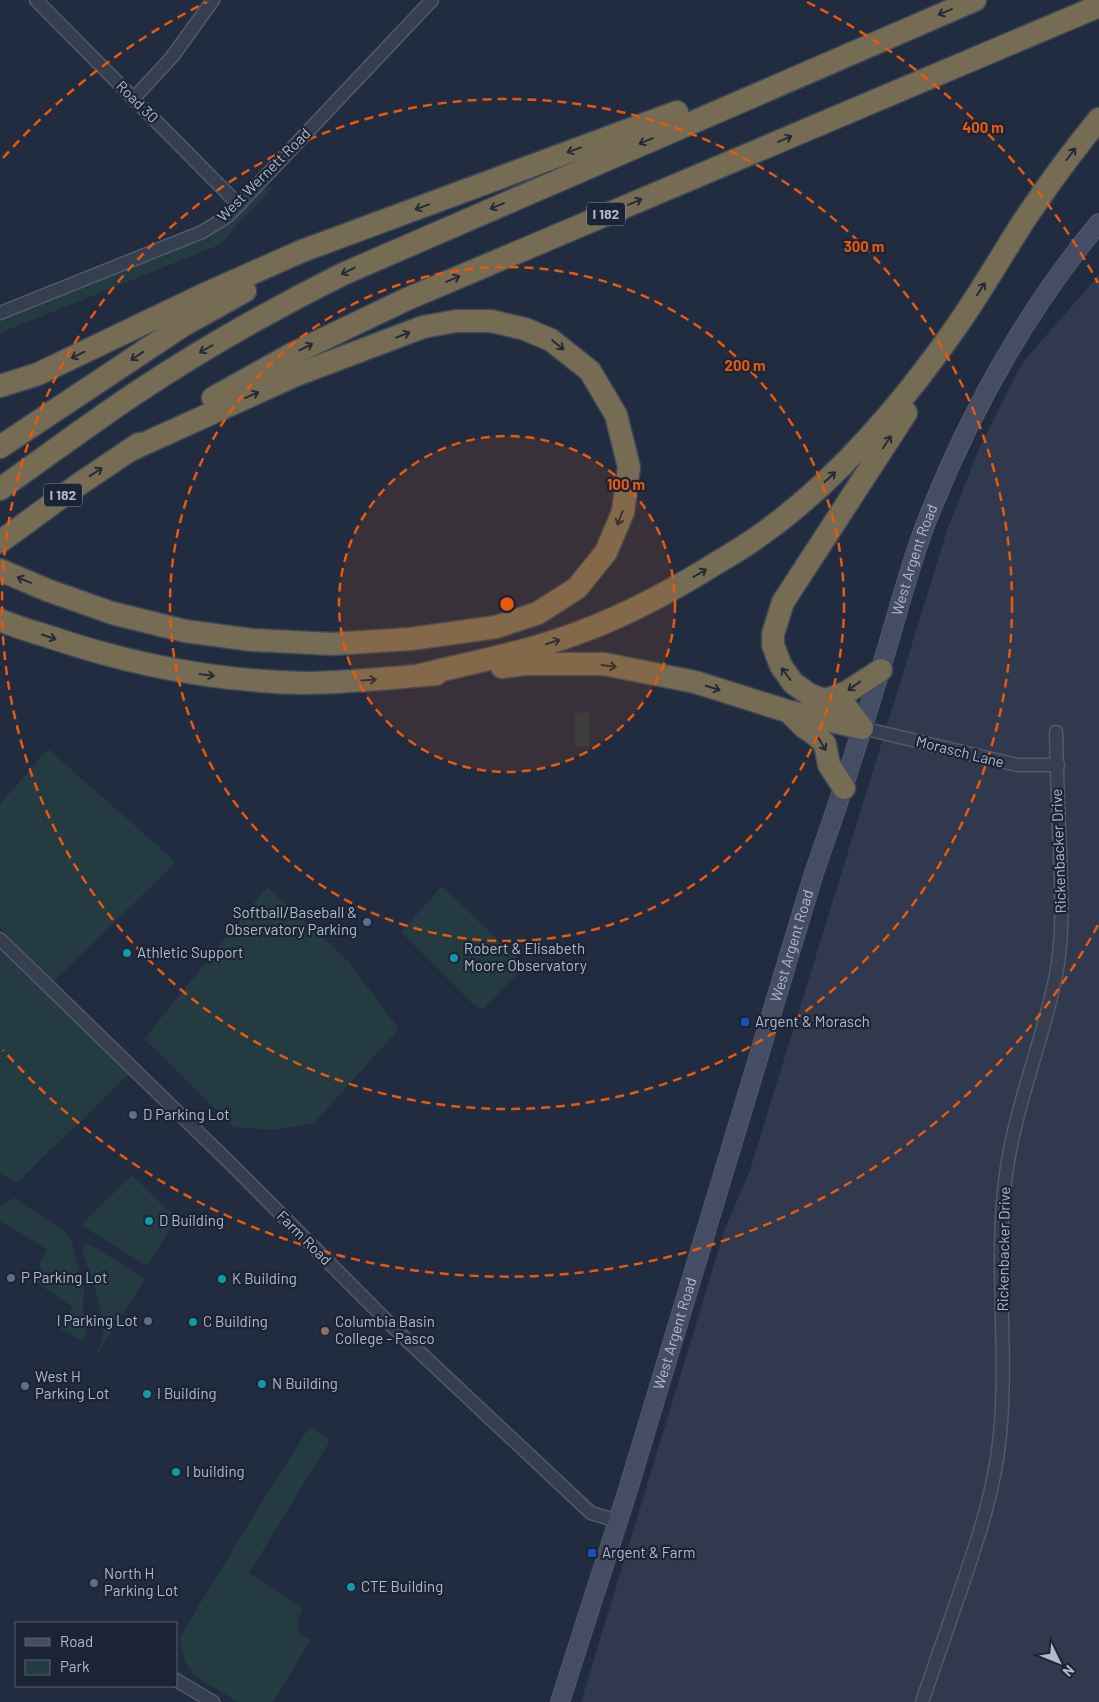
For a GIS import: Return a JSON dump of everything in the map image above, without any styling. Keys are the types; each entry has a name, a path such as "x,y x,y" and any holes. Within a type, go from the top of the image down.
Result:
{"highway":[{"name":"I 182","path":"0,489 140,390 194,356 305,293 362,264 975,0"},
{"name":"I 182","path":"0,542 75,487 181,417 252,376 398,302 1099,6"},
{"path":"0,386 38,374 205,294 302,252 916,25"},
{"path":"421,675 510,654 576,634 647,603 750,542 811,494 868,438 894,409 954,330 1048,186 1099,119"},
{"path":"0,447 182,326 346,235"},
{"path":"0,570 47,590 112,613 185,631 252,640 332,644 410,639 496,627 538,613 577,588 606,552 620,520 623,512 628,467 616,415 590,371 551,340 525,329 491,321 456,321 423,327 296,375 128,451"},
{"path":"862,728 847,708 810,695 793,683 786,675 780,666 774,645 775,622 791,590 949,345 954,330"},
{"path":"1,621 105,654 177,671 223,678 304,682 381,679 524,664 604,664 695,682 787,711 862,728"},
{"path":"826,700 847,692 881,670"},
{"path":"787,711 825,744 829,766 844,788"}],"main road":[{"name":"West Argent Road","path":"560,1702 618,1521 814,873 844,788 926,524 965,433 1015,342 1055,281 1099,223"}],"street":[{"name":"Road 30","path":"36,0 239,205"},
{"path":"134,98 172,57 213,0"},
{"name":"West Wernett Road","path":"0,313 202,232 228,216 432,0"},
{"name":"Morasch Lane","path":"862,728 1011,764 1028,766 1058,765"},
{"name":"Rickenbacker Drive","path":"922,1702 983,1524 995,1470 1003,1402 1001,1259 1005,1182 1014,1127 1045,1023 1060,949 1062,916 1056,732"},
{"name":"Farm Road","path":"0,939 234,1167 395,1329 591,1513 618,1521"},
{"path":"178,1681 213,1702"}],"shaded area":[{"path":"1099,275 1099,1702 581,1702 725,1229 750,1170 948,527 979,449 1022,363"}],"green space":[{"path":"274,186 219,245 0,333 0,320 208,236 228,224 263,189"},
{"path":"589,712 590,746 575,747 574,713"},
{"path":"48,749 176,862 54,981 0,928 0,804"},
{"path":"442,886 525,966 482,1010 470,1001 401,932"},
{"path":"267,887 347,960 399,1029 314,1123 274,1130 234,1127 144,1039"},
{"path":"0,944 132,1071 17,1183 0,1173"},
{"path":"132,1175 164,1207 178,1216 147,1266 81,1225"},
{"path":"14,1198 65,1231 72,1242 84,1290 83,1310 87,1329 83,1342 61,1329 73,1307 34,1281 47,1249 0,1221 0,1206"},
{"path":"85,1244 96,1248 145,1279 92,1362 101,1344 103,1330 97,1295 82,1249"},
{"path":"310,1426 330,1441 249,1573 303,1608 297,1622 301,1635 311,1640 273,1702 238,1702 195,1676 186,1664 180,1642 184,1630"}],"place":[{"name":"Softball/Baseball & Observatory Parking","path":"367,922"},
{"name":"Athletic Support","path":"127,953"},
{"name":"Robert & Elisabeth Moore Observatory","path":"454,958"},
{"name":"Argent & Morasch","path":"745,1022"},
{"name":"D Parking Lot","path":"133,1115"},
{"name":"D Building","path":"149,1221"},
{"name":"P Parking Lot","path":"11,1278"},
{"name":"K Building","path":"222,1279"},
{"name":"I Parking Lot","path":"148,1321"},
{"name":"C Building","path":"193,1322"},
{"name":"Columbia Basin College - Pasco","path":"325,1331"},
{"name":"N Building","path":"262,1384"},
{"name":"West H Parking Lot","path":"25,1386"},
{"name":"I Building","path":"147,1394"},
{"name":"I building","path":"176,1472"},
{"name":"Argent & Farm","path":"592,1553"},
{"name":"North H Parking Lot","path":"94,1583"},
{"name":"CTE Building","path":"351,1587"}]}
